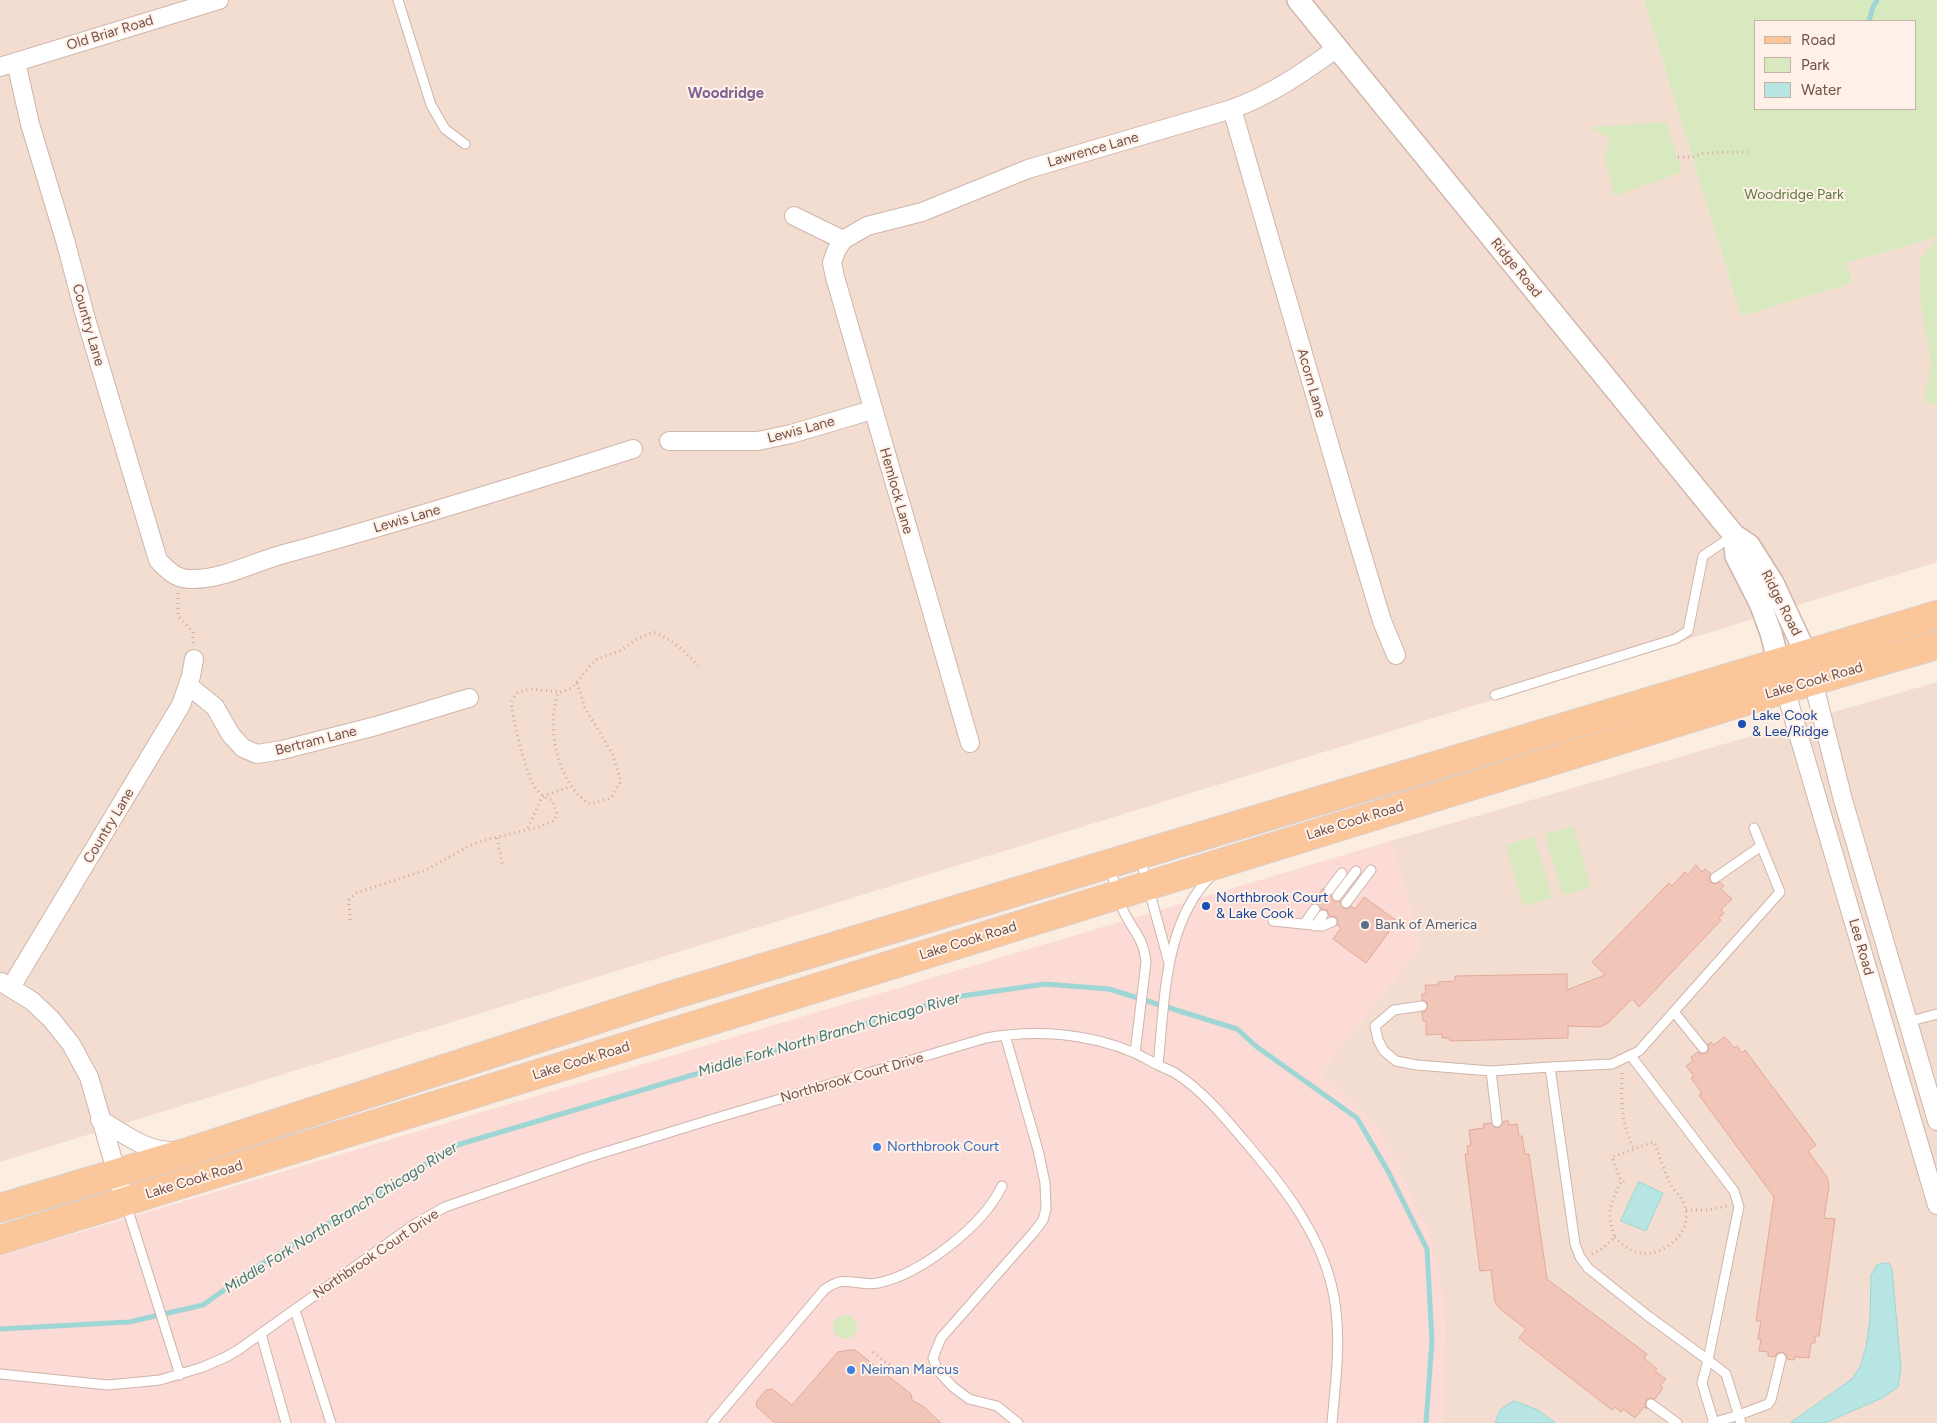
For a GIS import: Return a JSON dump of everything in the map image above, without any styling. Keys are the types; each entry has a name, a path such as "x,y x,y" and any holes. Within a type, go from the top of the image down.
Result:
{"main road":[{"name":"Lake Cook Road","path":"0,1208 191,1151 675,995 1937,615"},
{"name":"Lake Cook Road","path":"0,1240 1814,680 1937,645"}],"street":[{"name":"Old Briar Road","path":"8,64 220,0"},
{"name":"Ridge Road","path":"1301,0 1337,48 1734,535 1749,545 1773,583 1806,654 1814,680"},
{"name":"Lawrence Lane","path":"843,240 868,226 922,212 1028,169 1256,101 1302,74 1337,48"},
{"name":"Country Lane","path":"8,64 30,124 158,560 172,575 180,577"},
{"name":"Acorn Lane","path":"1232,109 1345,498 1382,621 1396,655"},
{"path":"794,216 843,240"},
{"name":"Hemlock Lane","path":"843,240 836,251 832,264 834,277 970,743"},
{"name":"Lewis Lane","path":"669,441 758,441 791,434 872,410"},
{"name":"Lewis Lane","path":"180,577 191,580 211,578 282,554 473,500 633,449"},
{"name":"Ridge Road","path":"1734,535 1736,556 1760,603 1771,633 1786,689"},
{"name":"Country Lane","path":"6,985 181,706 194,659"},
{"name":"Lee Road","path":"1814,680 1843,800 1907,1022 1933,1096 1937,1121"},
{"name":"Bertram Lane","path":"188,686 215,706 232,735 243,748 258,754 282,750 376,726 469,698"},
{"name":"Lee Road","path":"1786,689 1937,1205"},
{"path":"6,985 32,1001 51,1019 70,1044 89,1077 125,1202"},
{"path":"100,1120 138,1143 154,1149 169,1152 191,1151"}],"lane":[{"path":"398,0 431,106 445,129 465,144"},
{"path":"1495,695 1676,639 1688,631 1703,556 1734,535"},
{"path":"1422,1006 1394,1010 1375,1026 1378,1040 1384,1052 1396,1061 1417,1065 1491,1071 1612,1064 1626,1058 1639,1051 1780,892 1754,828"},
{"path":"1715,878 1761,846"},
{"path":"1139,854 1169,965"},
{"path":"1158,1065 1169,965 1180,926 1205,881 1230,860"},
{"path":"1108,864 1126,916 1140,938 1146,962 1135,1053"},
{"path":"1346,903 1371,870"},
{"path":"1337,896 1356,871"},
{"path":"1329,890 1342,872"},
{"path":"1304,924 1315,909"},
{"path":"1315,926 1323,915"},
{"path":"1273,921 1315,926 1327,925 1332,922"},
{"path":"1674,1012 1703,1048"},
{"path":"1907,1022 1937,1014"},
{"name":"Northbrook Court Drive","path":"0,1374 108,1385 160,1380 180,1375 226,1357 415,1224 446,1207 586,1158 713,1118 986,1038 1036,1033 1065,1035 1110,1044 1135,1053 1175,1073 1213,1106 1275,1177 1310,1231 1323,1256 1331,1284 1338,1342 1332,1423"},
{"path":"1005,1035 1038,1150 1045,1183 1046,1210 1043,1220 1034,1232 941,1338 933,1358 938,1371 953,1387 970,1399 997,1406 1018,1423"},
{"path":"1626,1058 1734,1191 1738,1204 1738,1216 1702,1383 1713,1423 1740,1419 1768,1404 1771,1400 1782,1358"},
{"path":"1550,1067 1575,1244 1581,1259 1588,1268 1648,1316 1726,1374 1740,1419"},
{"path":"1491,1071 1498,1122"},
{"path":"712,1423 824,1290 833,1283 843,1281 877,1283 913,1272 929,1262 966,1231 996,1199 1002,1186"},
{"path":"125,1202 180,1375"},
{"path":"295,1310 331,1423"},
{"path":"261,1334 286,1423"},
{"path":"1651,1404 1677,1423"}],"path":[{"path":"1678,157 1694,157 1704,153 1748,152"},
{"path":"180,577 177,595 178,616 193,632 194,659"},
{"path":"577,683 585,708 612,752 621,781 611,798 590,804 580,799 564,777 552,729 553,707 558,693 572,688 595,660 620,651 635,640 653,632 667,637 698,666"},
{"path":"350,920 350,900 356,893 426,870 469,846 540,827 554,821 556,814 552,800 542,797 532,783 526,769 512,701 518,692 531,689 562,692"},
{"path":"528,829 542,797 571,786"},
{"path":"497,838 503,867"},
{"path":"1626,1058 1621,1109 1627,1134 1634,1149"},
{"path":"1654,1142 1672,1187 1683,1200 1686,1210 1685,1224 1678,1238 1665,1250 1647,1254 1632,1251 1621,1245 1615,1237 1609,1221 1610,1207 1621,1181 1612,1157 1634,1149 1654,1142"},
{"path":"1621,1181 1627,1182"},
{"path":"1686,1210 1708,1210 1738,1204"},
{"path":"1581,1259 1604,1248 1615,1237"},
{"path":"873,1352 897,1371"}],"shaded area":[{"path":"0,0 1644,0 1741,316 1853,283 1846,263 1937,237 1937,562 0,1162"},
{"path":"1937,682 1937,1423 1443,1423 1445,1303 1409,1192 1397,1162 1374,1123 1320,1074 1421,946 1391,841"},
{"name":"Northbrook Court","path":"1391,841 1421,946 1320,1074 1374,1123 1381,1132 1431,1235 1445,1303 1443,1423 0,1423 0,1256"}],"green space":[{"name":"Woodridge Park","path":"1644,0 1937,0 1937,237 1846,263 1853,283 1741,316"},
{"path":"1666,122 1682,172 1614,196 1605,158 1609,138 1590,127"},
{"path":"1937,239 1937,404 1924,403 1931,362 1921,305 1920,259"},
{"path":"1573,826 1591,887 1563,895 1545,834"},
{"path":"1534,837 1552,898 1523,906 1506,845"},
{"path":"845,1315 854,1318 857,1327 854,1336 845,1339 836,1336 833,1327 836,1318"}],"water":[{"path":"1639,1182 1663,1193 1646,1231 1621,1221"},
{"path":"1889,1263 1892,1269 1901,1369 1898,1387 1882,1398 1825,1423 1790,1423 1852,1379 1860,1367 1866,1347 1870,1321 1871,1275 1877,1265"},
{"path":"1514,1401 1536,1409 1556,1423 1495,1423 1500,1410"}],"building":[{"path":"1696,865 1702,872 1705,869 1711,874 1710,882 1715,884 1720,882 1724,886 1721,889 1732,899 1721,910 1724,913 1719,918 1721,920 1639,1007 1632,999 1608,1023 1600,1027 1568,1026 1568,1038 1450,1041 1450,1038 1442,1038 1442,1034 1426,1035 1426,1021 1423,1021 1422,1012 1426,1011 1428,1006 1427,1002 1422,1000 1422,994 1426,994 1425,985 1438,985 1438,982 1455,981 1455,976 1567,974 1567,990 1605,975 1592,962 1669,883 1672,886 1685,872 1688,875"},
{"name":"Bank of America","path":"1323,889 1325,895 1331,896 1334,901 1340,901 1343,908 1348,909 1351,906 1355,909 1364,897 1397,921 1366,963 1333,939 1341,928 1337,925 1338,920 1336,917 1329,916 1327,910 1321,909 1318,904 1312,904"},
{"path":"1725,1037 1734,1048 1737,1046 1742,1053 1745,1050 1816,1145 1808,1151 1827,1177 1829,1186 1824,1218 1835,1219 1819,1336 1815,1336 1815,1343 1811,1343 1809,1358 1795,1357 1794,1360 1787,1359 1783,1352 1777,1353 1775,1357 1768,1356 1768,1352 1759,1351 1761,1339 1758,1339 1761,1321 1756,1321 1774,1197 1699,1095 1702,1093 1691,1078 1694,1076 1686,1066 1693,1061 1691,1057 1698,1052 1701,1054 1709,1050 1708,1044 1711,1042 1713,1045"},
{"path":"1508,1121 1509,1125 1517,1124 1519,1136 1522,1136 1525,1154 1529,1154 1547,1279 1647,1354 1644,1358 1657,1369 1655,1371 1666,1379 1660,1386 1663,1388 1655,1399 1646,1400 1647,1409 1644,1407 1635,1418 1623,1409 1621,1412 1615,1407 1612,1410 1519,1338 1526,1329 1500,1309 1495,1302 1491,1270 1480,1271 1465,1154 1468,1154 1467,1146 1471,1145 1469,1130 1484,1128 1483,1124 1491,1123 1494,1127 1498,1128 1503,1122"},
{"name":"Neiman Marcus","path":"855,1350 911,1394 912,1400 924,1407 941,1423 775,1423 757,1407 756,1402 766,1390 772,1389 792,1405 838,1352"}],"waterway":[{"path":"1869,20 1877,0"},
{"name":"Middle Fork North Branch Chicago River","path":"0,1329 129,1322 203,1305 255,1268 457,1145 955,997 1045,984 1109,989 1237,1029 1257,1047 1357,1118 1389,1173 1427,1249 1432,1341 1426,1423"}],"place":[{"name":"Lake Cook & Lee/Ridge","path":"1742,724"},
{"name":"Northbrook Court & Lake Cook","path":"1206,906"},
{"name":"Bank of America","path":"1365,925"},
{"name":"Northbrook Court","path":"877,1147"},
{"name":"Neiman Marcus","path":"851,1370"}],"district":[{"name":"Woodridge","path":"726,94"}]}
